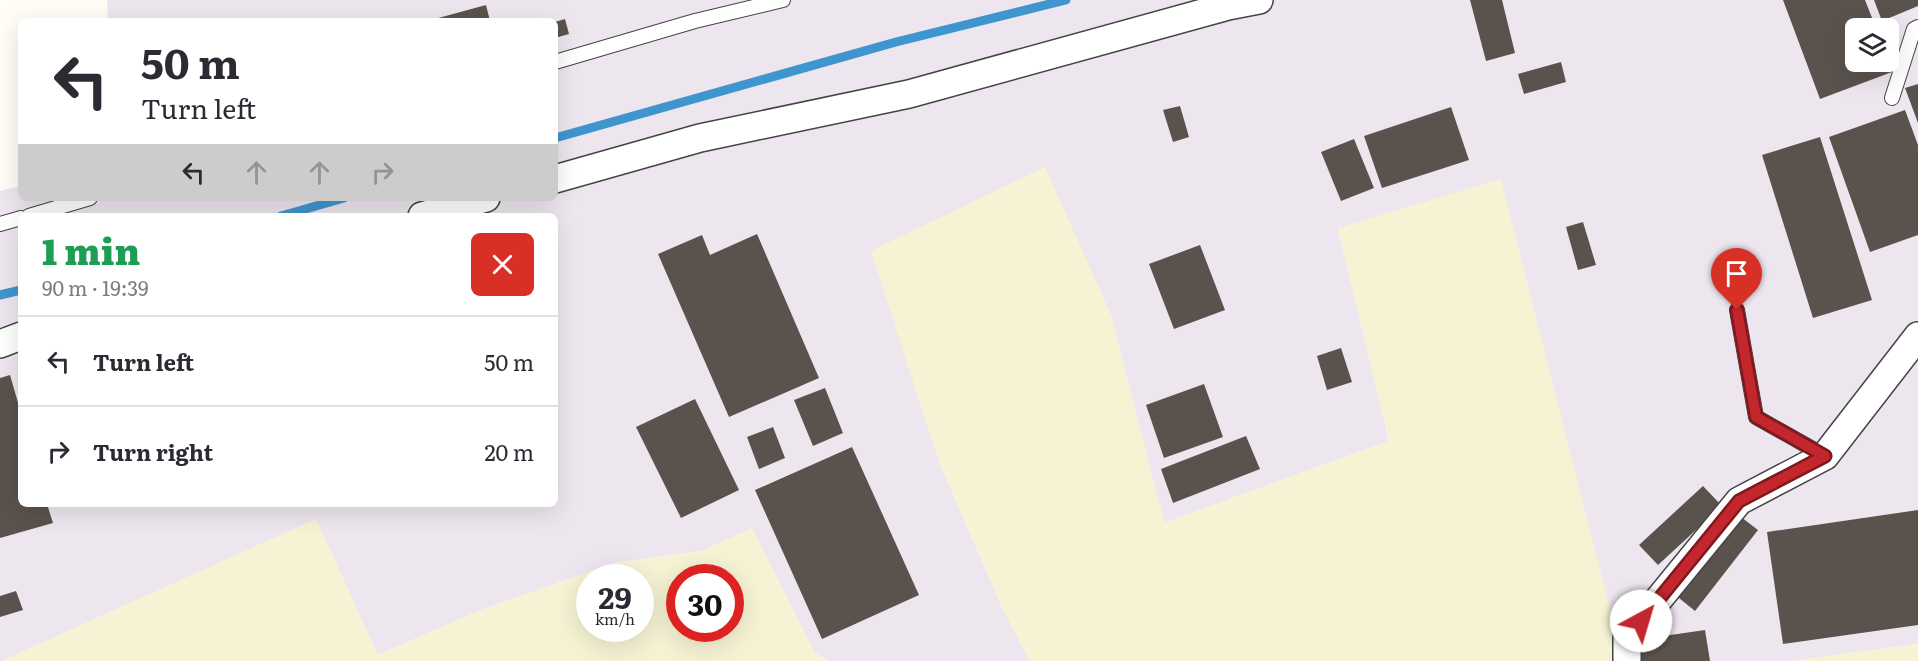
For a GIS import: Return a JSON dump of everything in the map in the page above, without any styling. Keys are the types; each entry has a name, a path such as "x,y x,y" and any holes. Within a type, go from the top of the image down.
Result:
{"street":[{"path":"558,178 700,138 909,94 1228,6 1259,0"},
{"path":"433,213 475,201"},
{"path":"1627,661 1627,638 1739,501 1825,456 1918,336"},
{"path":"0,344 18,337"}],"lane":[{"path":"558,61 695,21 783,0"},
{"path":"1892,98 1914,29 1918,27"},
{"path":"39,213 80,201"},
{"path":"0,224 18,219"},
{"path":"1737,310 1756,417 1825,456"}],"shaded area":[{"path":"107,0 1918,0 1918,644 1792,661 1623,661 1338,228 1389,441 1164,523 1111,315 938,459 1002,607 1030,661 828,661 814,652 752,529 702,551 611,564 576,564 576,577 479,611 378,655 0,661 0,191 18,187 18,201 558,201 558,18 108,18"},
{"path":"1045,167 1111,315 1164,523 1389,441 1338,228 1501,179 1623,661 1030,661 1002,607 938,459 871,251"},
{"path":"316,519 378,655 479,611 576,577 576,642 654,642 654,564 611,564 702,551 752,528 814,652 828,661 1,661"},
{"path":"1918,644 1918,661 1792,661"}],"building":[{"path":"1470,0 1502,0 1515,53 1486,61"},
{"path":"1783,0 1865,0 1872,18 1845,18 1845,72 1892,72 1820,99"},
{"path":"1874,0 1918,0 1918,6 1889,18 1881,18"},
{"path":"486,5 489,18 438,18"},
{"path":"565,19 569,34 558,37 558,21"},
{"path":"1561,62 1566,82 1524,94 1518,74"},
{"path":"1918,84 1918,123 1905,88"},
{"path":"1180,106 1189,137 1173,142 1163,110"},
{"path":"1451,107 1469,160 1382,188 1364,136"},
{"path":"1905,110 1918,145 1918,235 1870,252 1829,137"},
{"path":"1820,137 1872,300 1813,318 1762,155"},
{"path":"1354,139 1374,188 1341,201 1321,152"},
{"path":"1583,222 1596,265 1578,270 1566,227"},
{"path":"757,234 819,378 729,417 658,254 702,235 710,255"},
{"path":"1200,245 1225,310 1174,329 1149,264"},
{"path":"1341,348 1352,382 1327,390 1317,356"},
{"path":"10,375 18,403 18,507 48,507 53,523 0,538 0,378"},
{"path":"1204,384 1223,437 1164,458 1146,405"},
{"path":"825,388 843,433 813,446 794,400"},
{"path":"695,399 739,490 681,518 636,427"},
{"path":"773,427 785,458 759,469 747,437"},
{"path":"1246,436 1260,469 1173,503 1161,469"},
{"path":"852,447 919,595 822,639 755,490"},
{"path":"1703,486 1722,506 1658,565 1639,545"},
{"path":"1918,510 1918,625 1783,644 1767,532"},
{"path":"1737,514 1758,530 1695,611 1674,594"},
{"path":"16,591 23,610 0,617 0,596"},
{"path":"1705,630 1710,661 1639,661 1636,640"}],"waterway":[{"path":"558,137 896,42 1066,0"},
{"path":"292,213 334,201"},
{"path":"0,295 18,291"}],"route":[{"path":"1641,621 1739,501 1825,456 1756,417 1737,310"}]}
